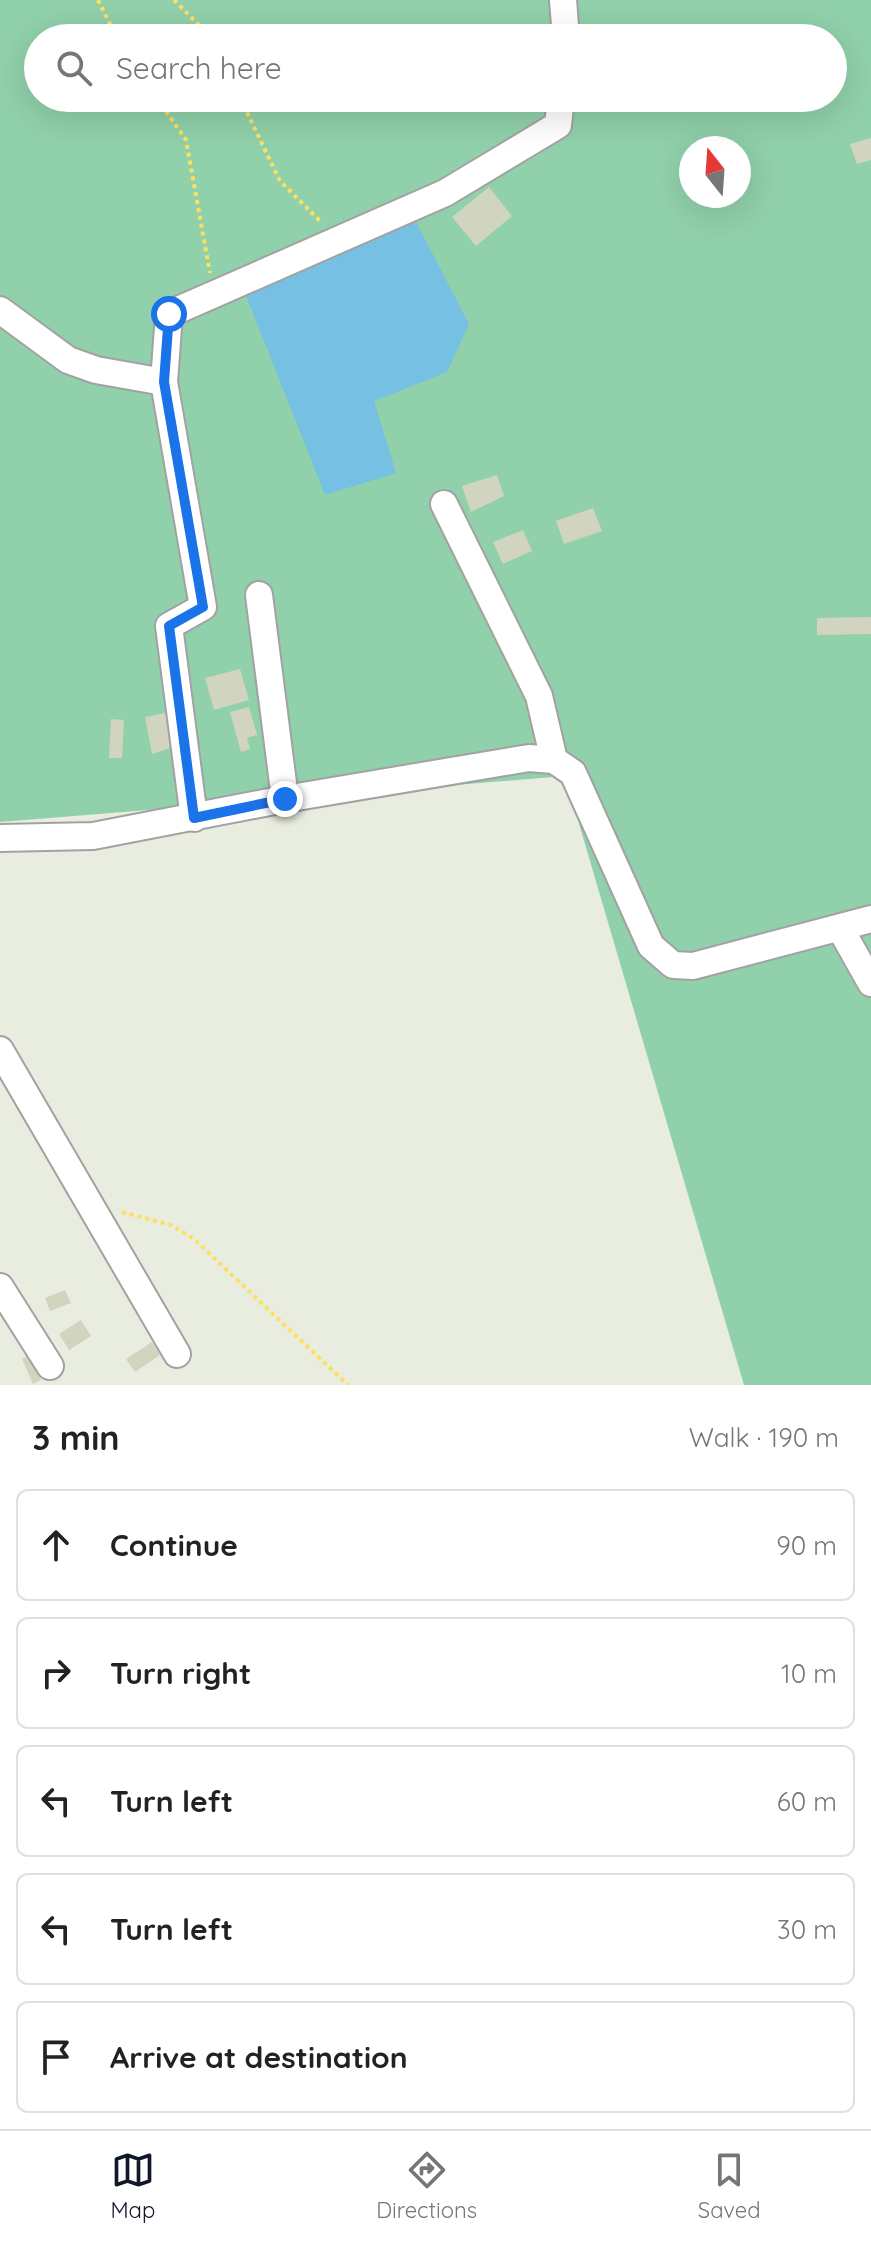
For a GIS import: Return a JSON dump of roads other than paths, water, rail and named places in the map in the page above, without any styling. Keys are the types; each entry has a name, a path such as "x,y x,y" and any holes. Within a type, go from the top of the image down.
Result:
{"street":[{"path":"563,0 565,24"},
{"path":"194,818 169,626 203,607 164,382 169,314 445,193 558,125 559,112"},
{"path":"0,310 68,360 96,370 164,382"},
{"path":"444,504 535,686 547,721 554,760"},
{"path":"259,595 285,799"},
{"path":"0,838 93,836 285,799 529,758 554,760 573,773 651,946 673,965 693,966 871,919"},
{"path":"840,928 871,983"},
{"path":"0,1050 177,1354"},
{"path":"0,1287 50,1366"}]}
